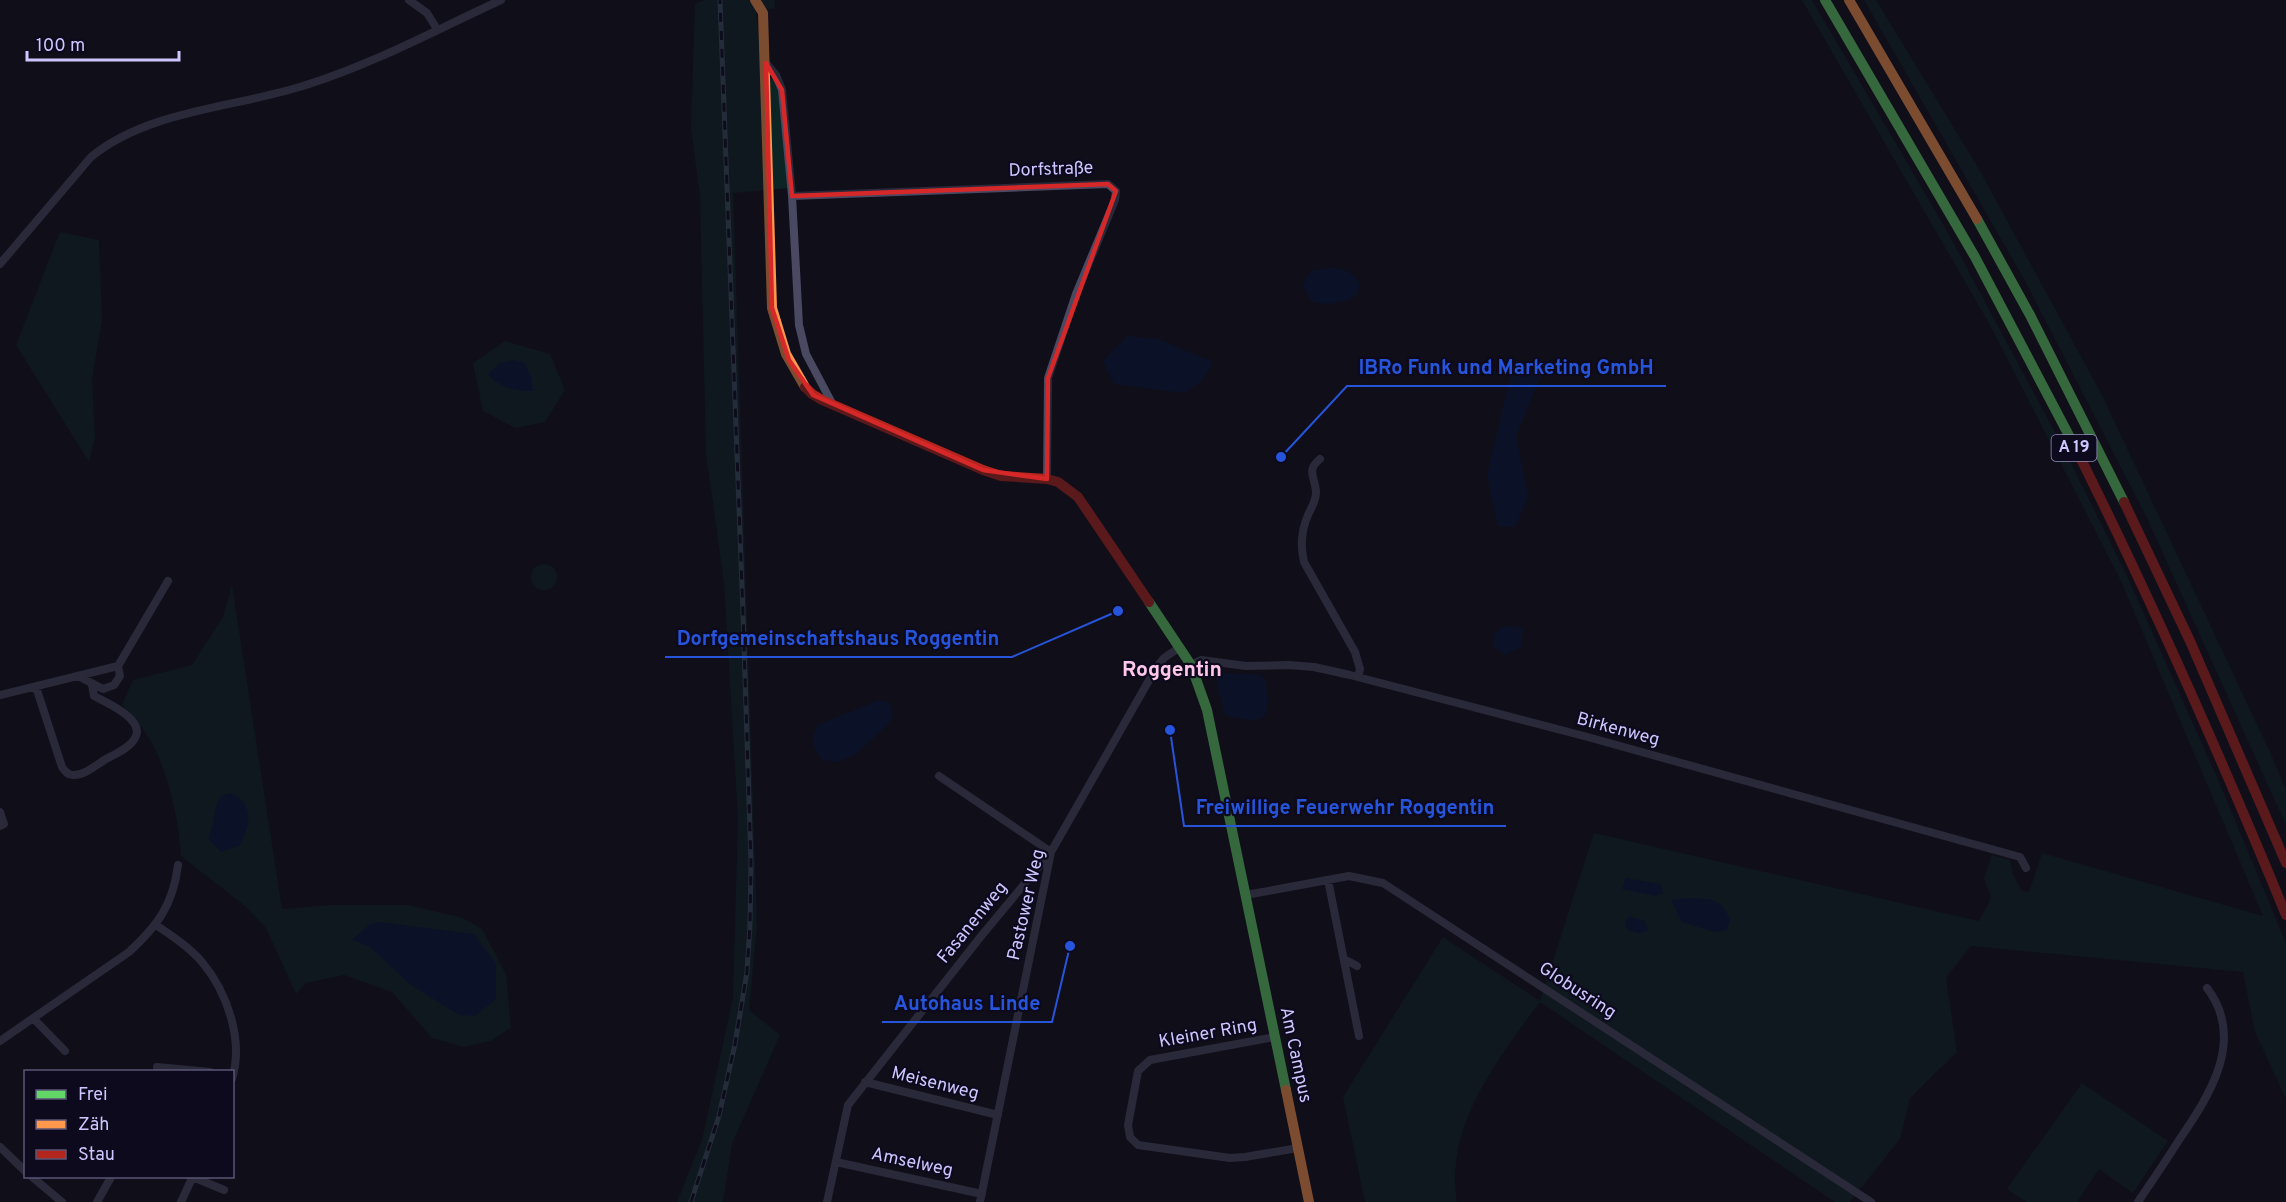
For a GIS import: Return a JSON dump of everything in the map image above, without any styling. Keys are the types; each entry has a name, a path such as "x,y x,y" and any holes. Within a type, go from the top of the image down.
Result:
{"main road":[{"path":"755,0 764,13 772,308 780,340 800,378 813,395 983,470 1002,476 1047,479 1058,482 1078,497 1191,665 1207,710 1246,896"},
{"name":"A 19","path":"1825,0 1942,198 2031,362 2105,509 2196,700 2286,915"},
{"name":"A 19","path":"1849,0 1958,186 2050,354 2128,510 2213,692 2286,863"},
{"name":"Am Campus","path":"1246,896 1309,1202"}],"street":[{"path":"409,0 427,13 437,29"},
{"path":"0,264 69,181 106,144 156,122 309,84 392,51 501,0"},
{"path":"766,63 776,75 782,90 792,196 799,325 806,354 833,405"},
{"name":"Dorfstraße","path":"792,196 1108,184 1113,186 1116,191 1115,200 1076,294 1048,378 1047,479"},
{"path":"1320,459 1313,464 1311,471 1316,493 1302,532 1300,546 1304,562 1355,652 1360,669 1358,677"},
{"path":"78,676 103,689 114,685 120,676 118,666 168,581"},
{"name":"Pastower Weg","path":"981,1198 1051,852 1156,668 1164,658 1180,647"},
{"name":"Birkenweg","path":"1191,665 1201,660 1246,666 1289,665 1314,667 1358,677 1584,736 2020,857 2026,868"},
{"path":"0,695 118,666"},
{"path":"36,687 62,767 66,773 74,776 83,774 129,745 137,733 137,727 124,713 94,696 92,685"},
{"path":"939,777 1051,852"},
{"path":"0,812 4,824 0,826"},
{"name":"Fasanenweg","path":"827,1202 848,1105 982,935 1051,852"},
{"path":"0,1041 129,952 162,916 175,888 178,865"},
{"name":"Globusring","path":"1246,896 1349,876 1383,883 1397,890 1870,1202"},
{"path":"1328,880 1359,1036"},
{"path":"156,925 188,948 203,963 216,982 230,1014 236,1046 234,1070"},
{"path":"1344,958 1358,966"},
{"path":"2138,1202 2211,1091 2217,1073 2222,1055 2223,1021 2217,1002 2207,988"},
{"path":"33,1018 65,1051"},
{"name":"Kleiner Ring","path":"1275,1037 1150,1060 1138,1071 1128,1125 1130,1137 1138,1145 1230,1158 1298,1148"},
{"path":"157,1067 197,1070"},
{"name":"Meisenweg","path":"865,1082 998,1115"},
{"path":"0,1147 24,1170"},
{"name":"Amselweg","path":"836,1162 981,1198"},
{"path":"33,1178 62,1202"},
{"path":"181,1202 193,1178"},
{"path":"195,1178 224,1190"},
{"path":"97,1202 110,1179"}],"highlighted area":[{"path":"766,63 782,90 792,196 1108,184 1116,191 1048,378 1047,479 983,470 813,395 789,360 772,308"}],"green space":[{"path":"704,0 775,0 775,8 756,12 764,77 775,79 780,89 789,188 733,193 757,927 749,1010 780,1035 732,1144 723,1202 677,1202 702,1140 733,998 738,819 724,582 706,454 700,195 691,129 695,4"},
{"path":"1802,0 1812,0 1947,231 2065,451 2128,578 2220,784 2286,943 2286,1099 2255,1032 2243,972 1971,946 1946,978 1957,1052 1910,1098 1900,1139 1850,1202 1835,1202 1540,1002 1492,1070 1466,1120 1455,1174 1457,1202 1365,1202 1343,1097 1443,937 1540,1001 1594,833 1979,921 1991,898 1984,879 1992,855 2010,860 2013,874 2021,890 2029,892 2042,853 2263,916 2121,581 1990,325"},
{"path":"1864,0 1876,0 1979,169 2102,395 2270,752 2286,790 2286,825 2146,516 2024,279"},
{"path":"60,232 99,240 102,321 92,379 95,438 89,462 16,345"},
{"path":"505,341 550,354 565,390 545,422 516,428 483,411 473,363"},
{"path":"544,564 553,568 557,577 553,586 544,590 535,586 531,577 535,568"},
{"path":"232,585 282,909 331,905 408,905 463,918 482,929 506,974 511,1028 490,1041 464,1047 432,1038 392,992 344,975 306,983 296,994 266,928 245,906 181,856 174,807 165,773 143,729 122,705 133,680 192,665 223,617"},
{"path":"2082,1083 2168,1141 2133,1193 2099,1169 2077,1202 2026,1202 2007,1189"}],"water":[{"path":"1329,268 1351,273 1360,285 1357,295 1336,303 1312,302 1303,286 1310,271"},
{"path":"1127,336 1158,339 1213,362 1202,381 1184,393 1114,384 1103,361"},
{"path":"513,360 525,363 531,377 533,391 508,388 497,383 488,374 500,363"},
{"path":"1525,360 1544,368 1516,436 1528,497 1515,527 1498,526 1487,475 1513,366"},
{"path":"1504,626 1523,628 1521,647 1504,655 1493,645 1494,634"},
{"path":"1220,673 1260,675 1266,680 1267,705 1263,717 1250,720 1225,715 1216,679"},
{"path":"879,700 889,703 893,713 890,722 854,755 837,762 822,760 814,743 818,725"},
{"path":"229,793 243,802 247,808 248,823 239,846 221,852 208,838 220,797"},
{"path":"1626,878 1660,884 1663,893 1655,896 1622,889"},
{"path":"1691,898 1715,901 1723,907 1730,919 1727,930 1714,932 1682,922 1671,900"},
{"path":"1629,916 1645,921 1648,930 1640,933 1628,931 1625,922"},
{"path":"380,922 474,934 496,964 496,999 475,1016 459,1015 411,985 370,947 352,940 370,924"}],"railway":[{"path":"691,1202 719,1116 735,1044 747,972 750,925 751,863 743,614 720,0"}],"traffic: fast":[{"path":"1825,0 1975,257 2075,447"},
{"path":"1977,219 2030,315 2124,502"},
{"path":"1149,602 1191,665 1207,710 1286,1090"}],"traffic: slow":[{"path":"755,0 763,13 772,308 786,354 805,387"},
{"path":"1849,0 1977,219"},
{"path":"1286,1090 1309,1202"}],"traffic: jam":[{"path":"805,387 822,400 983,470 1001,476 1047,479 1058,482 1078,497 1149,602"},
{"path":"2075,447 2185,680 2286,915"},
{"path":"2124,502 2190,641 2286,863"}],"place":[{"name":"IBRo Funk und Marketing GmbH","path":"1281,457"},
{"name":"Dorfgemeinschaftshaus Roggentin","path":"1118,611"},
{"name":"Freiwillige Feuerwehr Roggentin","path":"1170,730"},
{"name":"Autohaus Linde","path":"1070,946"}],"district":[{"name":"Roggentin","path":"1172,670"}]}
